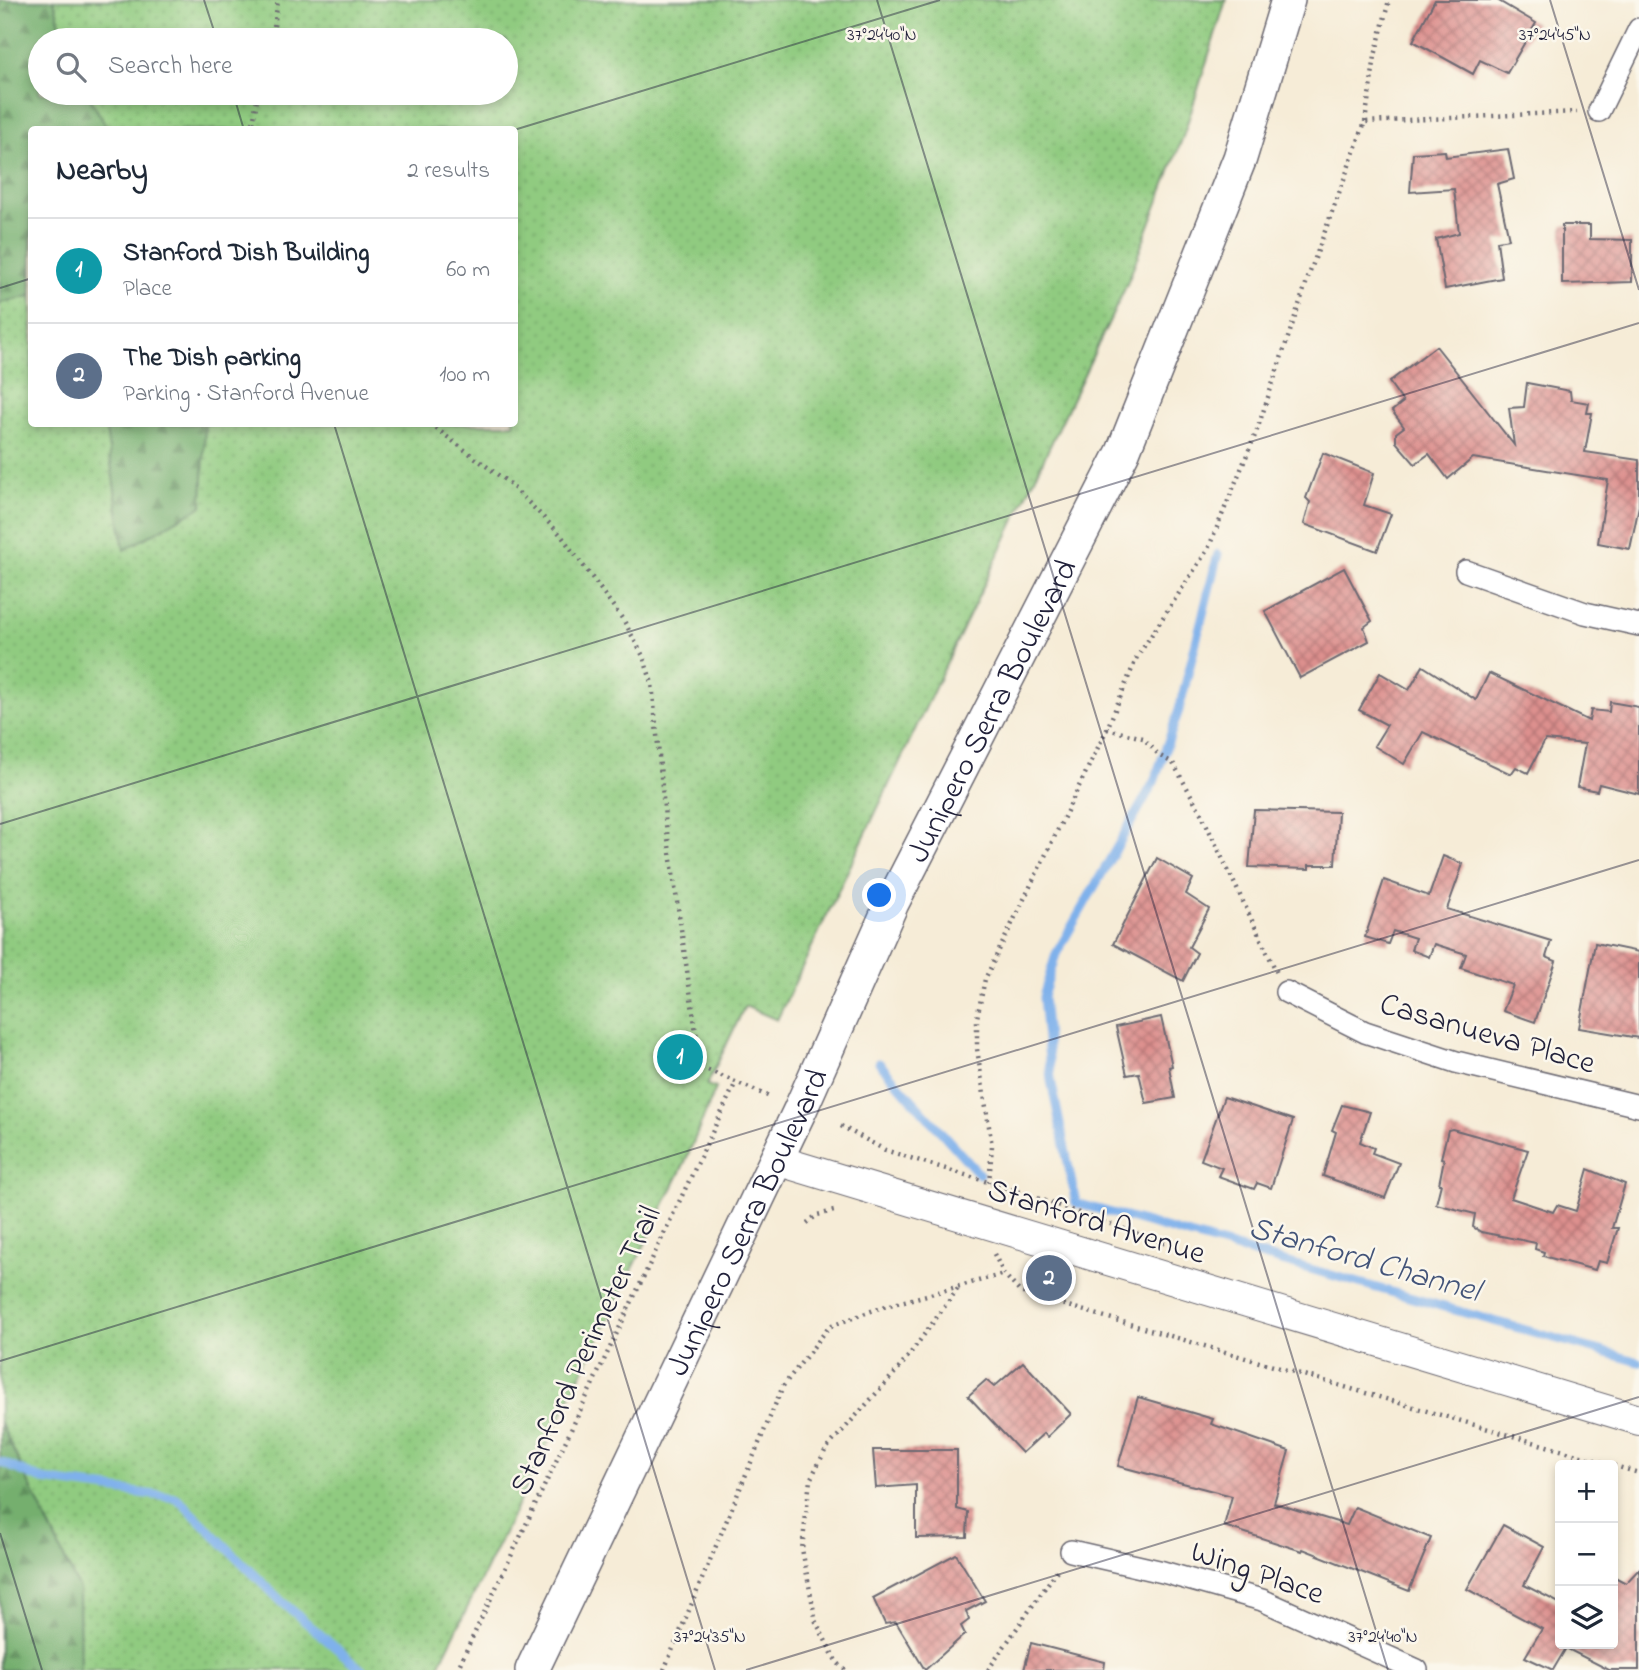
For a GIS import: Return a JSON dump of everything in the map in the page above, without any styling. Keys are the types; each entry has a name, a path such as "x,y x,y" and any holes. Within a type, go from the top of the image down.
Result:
{"main road":[{"name":"Junipero Serra Boulevard","path":"532,1670 776,1160 892,903 1123,453 1241,158 1288,0"}],"street":[{"path":"1599,111 1639,29"},
{"path":"1466,571 1585,613 1639,625"},
{"name":"Casanueva Place","path":"1286,992 1365,1032 1457,1062 1639,1106"},
{"name":"Stanford Avenue","path":"776,1160 1639,1420"},
{"name":"Wing Place","path":"1070,1551 1164,1572 1262,1600 1417,1670"}],"path":[{"path":"275,28 278,0"},
{"path":"989,1183 992,1146 976,1049 977,1018 985,979 1107,729 1137,657 1208,549 1256,433 1310,272 1365,122 1374,56 1389,0"},
{"path":"253,126 256,105"},
{"path":"1365,122 1599,111"},
{"path":"434,427 509,483 560,534 624,621 643,656 652,683 665,818 701,1067 768,1096"},
{"path":"1107,729 1143,738 1160,756 1173,763 1200,811 1286,992"},
{"name":"Stanford Perimeter Trail","path":"457,1670 736,1082"},
{"path":"841,1126 886,1150 1178,1248"},
{"path":"807,1223 817,1215 842,1210"},
{"path":"981,1250 994,1254 1004,1274 1020,1292 1639,1473"},
{"path":"664,1670 783,1387 829,1326 880,1308 1004,1274"},
{"path":"845,1670 836,1661 816,1622 802,1549 810,1480 826,1450 901,1366 960,1286"},
{"path":"988,1670 1070,1551"}],"green space":[{"path":"0,0 1226,0 1184,134 1127,284 777,1020 745,1006 707,1085 716,1088 685,1162 437,1670 0,1670"},
{"path":"0,0 54,0 61,28 28,28 28,105 94,105 106,126 28,126 28,297 0,303"},
{"path":"105,427 205,427 202,506 124,550"},
{"path":"0,1422 79,1589 80,1670 0,1670"}],"building":[{"path":"1435,0 1497,0 1536,23 1507,73 1480,60 1473,74 1413,41"},
{"path":"1508,149 1514,179 1497,184 1509,239 1497,241 1502,278 1445,289 1436,239 1459,233 1454,189 1410,192 1413,153 1445,151 1446,157"},
{"path":"1562,225 1590,225 1590,239 1632,240 1632,282 1562,284"},
{"path":"1436,346 1514,445 1509,408 1524,407 1527,383 1570,391 1571,400 1589,403 1587,413 1592,413 1585,452 1639,460 1639,506 1630,549 1598,543 1608,480 1473,458 1448,479 1429,454 1415,464 1396,442 1396,433 1404,427 1392,411 1403,402 1389,382"},
{"path":"1323,453 1374,473 1364,505 1391,514 1377,551 1304,524 1310,502 1306,498"},
{"path":"1344,568 1372,621 1364,627 1369,641 1300,678 1265,611"},
{"path":"1423,666 1476,700 1489,673 1589,721 1591,710 1609,712 1610,702 1639,707 1639,794 1599,784 1597,791 1577,787 1585,744 1545,740 1528,773 1516,767 1511,774 1423,732 1404,764 1374,746 1387,725 1359,710 1380,673 1409,690"},
{"path":"1254,810 1338,812 1335,865 1309,865 1309,869 1249,867"},
{"path":"1443,856 1463,864 1447,909 1551,941 1546,957 1556,961 1535,1022 1503,1011 1513,985 1461,968 1466,954 1434,944 1429,957 1411,950 1415,938 1393,931 1388,944 1365,937 1384,880 1429,896"},
{"path":"1157,858 1193,879 1186,894 1209,909 1189,947 1197,953 1183,981 1113,944"},
{"path":"1595,943 1639,952 1639,1038 1579,1028"},
{"path":"1161,1017 1172,1066 1169,1067 1175,1098 1146,1103 1139,1073 1127,1075 1116,1027"},
{"path":"1224,1097 1293,1120 1271,1188 1257,1183 1254,1189 1218,1176 1222,1168 1201,1160"},
{"path":"1342,1105 1370,1112 1360,1142 1374,1148 1372,1153 1399,1163 1385,1198 1323,1176 1336,1132 1332,1130"},
{"path":"1448,1130 1528,1150 1511,1198 1553,1212 1557,1205 1576,1211 1588,1169 1625,1184 1612,1228 1618,1228 1607,1263 1598,1261 1595,1270 1543,1256 1544,1252 1535,1249 1536,1243 1481,1232 1473,1227 1475,1214 1436,1204 1444,1159 1441,1158"},
{"path":"1023,1362 1071,1414 1047,1437 1044,1433 1022,1453 968,1396 986,1380 994,1387"},
{"path":"1138,1397 1213,1419 1211,1424 1289,1451 1274,1503 1347,1525 1355,1507 1431,1538 1409,1591 1303,1549 1302,1551 1224,1526 1232,1496 1118,1466"},
{"path":"873,1450 957,1450 957,1509 968,1512 967,1537 916,1538 916,1485 876,1488"},
{"path":"1503,1525 1544,1547 1524,1585 1555,1601 1555,1649 1565,1649 1553,1670 1525,1657 1542,1629 1467,1589"},
{"path":"956,1554 985,1601 966,1611 969,1620 961,1626 965,1634 925,1670 896,1622 885,1624 873,1598"},
{"path":"1639,1569 1639,1670 1609,1670 1568,1649 1618,1649 1618,1579 1626,1583"},
{"path":"1031,1643 1105,1662 1104,1670 1024,1670"}],"waterway":[{"path":"1218,554 1179,710 1154,782 1056,954 1043,997 1051,1080 1076,1203 1639,1362"},
{"name":"Stanford Channel","path":"879,1063 979,1174"},
{"path":"0,1462 43,1480 177,1498 281,1601 362,1670"}],"place":[{"name":"Stanford Dish Building","path":"680,1057"},
{"name":"The Dish parking","path":"1049,1278"}]}
